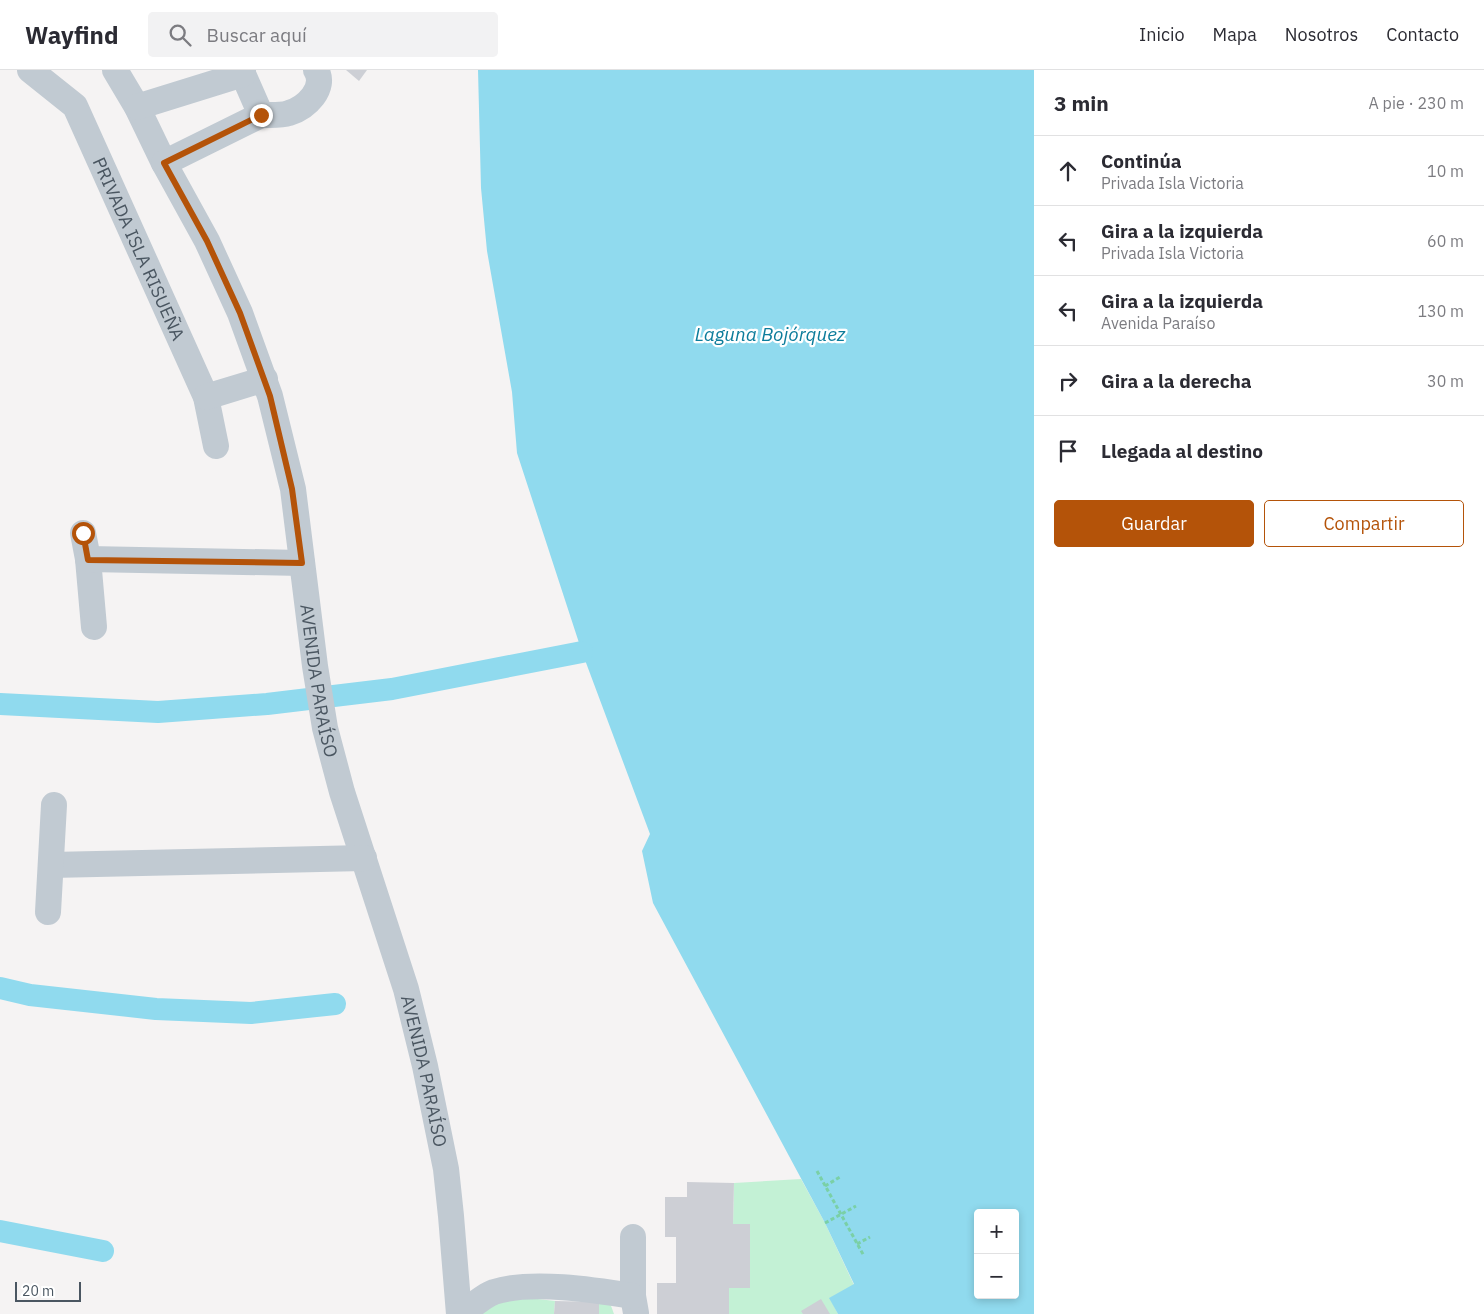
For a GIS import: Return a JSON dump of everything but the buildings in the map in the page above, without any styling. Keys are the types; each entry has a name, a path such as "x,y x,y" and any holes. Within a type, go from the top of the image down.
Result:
{"street":[{"name":"PRIVADA ISLA RISUEÑA","path":"30,70 75,106 206,397 216,446"},
{"name":"AVENIDA PARAÍSO","path":"115,70 137,107 164,163 207,241 240,313 270,396 292,489 325,728 342,792 406,989 425,1066 446,1169 460,1314"},
{"path":"164,163 261,115 288,114 303,106 318,90 320,76 316,70"},
{"path":"137,107 243,72 261,115"},
{"path":"206,397 264,379"},
{"path":"83,533 88,560 94,628"},
{"path":"88,560 302,563"},
{"path":"48,912 54,805"},
{"path":"51,865 364,858"},
{"path":"460,1314 493,1292 528,1286 600,1291 635,1305 633,1237"}],"path":[{"path":"817,1171 864,1256"},
{"path":"825,1186 840,1178"},
{"path":"825,1223 856,1206"},
{"path":"857,1244 870,1237"}],"green space":[{"path":"801,1179 825,1223 854,1285 830,1298 838,1314 729,1314 729,1288 750,1288 750,1224 733,1224 734,1183"},
{"path":"521,1297 555,1301 554,1314 480,1314 501,1300"},
{"path":"599,1302 610,1303 614,1314 599,1314"}],"water":[{"name":"Laguna Bojórquez","path":"478,70 1034,70 1034,1314 838,1314 829,1298 854,1284 825,1223 653,903 642,851 650,834 582,652 517,453 512,392 487,251 481,188"}],"waterway":[{"path":"0,704 158,712 267,704 392,689 582,652"},
{"path":"0,988 30,995 156,1009 251,1013 335,1004"},
{"path":"0,1231 103,1251"}],"route":[{"path":"83,533 88,560 302,563 292,489 270,396 240,313 207,241 164,163 261,115"}]}
